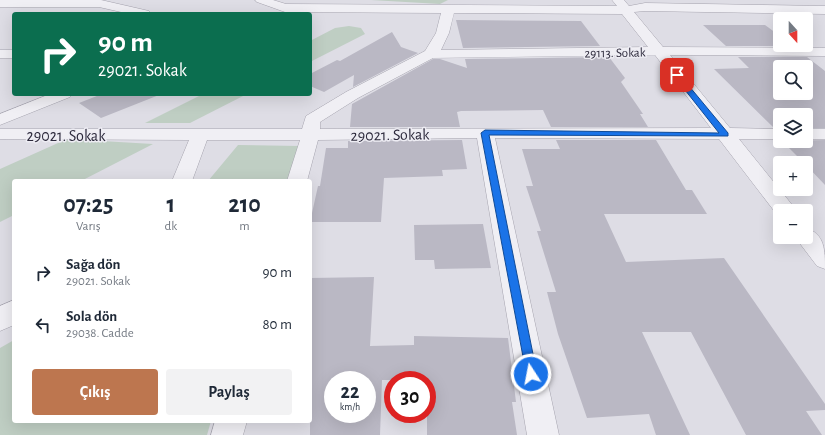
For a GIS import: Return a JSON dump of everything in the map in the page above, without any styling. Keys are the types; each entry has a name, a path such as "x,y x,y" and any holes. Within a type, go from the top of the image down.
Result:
{"street":[{"path":"261,0 285,8 448,9 621,5 645,7 825,10"},
{"path":"775,0 790,10"},
{"path":"0,3 99,3 137,12"},
{"path":"621,5 652,14 825,16"},
{"path":"621,5 780,204"},
{"path":"274,12 285,8"},
{"path":"298,179 310,135 312,120 352,95 430,54 439,44 446,25 448,9"},
{"name":"29113. Sokak","path":"430,54 657,51 825,52"},
{"path":"0,54 12,54"},
{"path":"0,120 59,96"},
{"path":"485,133 542,435"},
{"name":"29021. Sokak","path":"0,134 773,134"},
{"path":"813,134 825,134"},
{"path":"183,179 200,135"},
{"path":"812,244 825,260"},
{"path":"0,320 12,312"},
{"path":"227,435 230,423"}],"green space":[{"path":"371,0 448,0 440,4"},
{"path":"349,26 361,28 365,34 312,61 312,40 335,28"},
{"path":"199,96 243,96 190,123 145,123"},
{"path":"67,139 153,144 85,179 12,179 12,216 0,222 0,169"},
{"path":"238,145 300,146 290,179 210,179"},
{"path":"12,341 12,423 210,423 207,435 0,435 0,348"}],"building":[{"path":"456,20 581,21 600,46 463,48"},
{"path":"703,25 765,25 773,31 773,46 726,46"},
{"path":"392,32 401,47 418,53 353,87 354,75 324,92 312,87 312,73 337,60 340,61"},
{"path":"609,57 625,78 621,82 643,114 640,114 648,127 551,127 543,110 461,111 457,112 460,127 350,127 352,104 433,59 440,59 467,68 465,59"},
{"path":"738,57 807,57 811,60 773,60 773,100 813,100 813,62 825,71 825,128 813,128 813,108 773,108 773,127 714,69 749,68"},
{"path":"97,96 156,96 101,118 79,103"},
{"path":"462,140 467,169 442,170 443,176 384,178 381,222 312,222 312,213 318,186 320,186 326,148 348,148 348,141"},
{"path":"556,140 656,140 686,190 692,190 707,214 604,214 626,262 724,258 825,404 825,410 806,411 822,435 746,435 691,332 642,332 690,435 656,435 649,414 587,418 558,334 547,292 556,292 537,231 541,231 526,186 533,186 522,149 560,149"},
{"path":"813,140 825,140 825,185 813,172 813,156 797,156 789,148 813,148"},
{"path":"483,224 491,268 435,269 434,260 415,260 414,225"},
{"path":"374,277 370,346 414,345 414,336 508,338 516,402 512,402 517,435 427,435 427,423 436,423 436,371 384,371 384,380 382,380 380,435 310,435 310,423 312,423 312,278"}],"route":[{"path":"531,374 485,133 725,135 677,75"}]}
